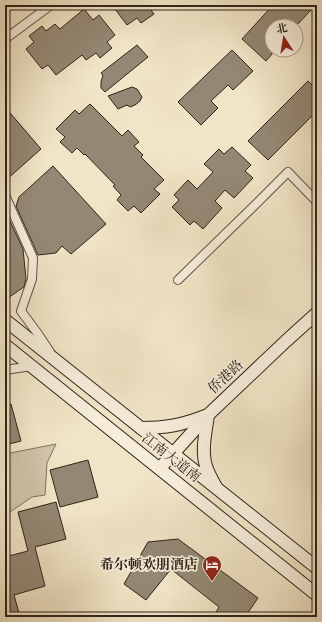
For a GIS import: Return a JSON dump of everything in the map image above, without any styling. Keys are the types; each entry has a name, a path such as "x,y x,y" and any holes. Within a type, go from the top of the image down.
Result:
{"main road":[{"name":"侨港路","path":"160,468 208,415 317,312"},
{"name":"江南大道南","path":"5,320 317,568"},
{"name":"江南大道南","path":"5,345 317,594"},
{"path":"141,428 174,426 208,415 204,455 206,465 216,489"}],"street":[{"path":"5,39 51,5"},
{"path":"178,280 288,172 317,202"},
{"path":"5,195 33,258 32,279 21,311 55,359"},
{"path":"5,370 32,366"}],"shaded area":[{"path":"56,444 47,463 45,495 32,497 10,512 5,536 5,454"}],"building":[{"path":"112,5 147,5 154,14 141,23 137,18 127,25"},
{"path":"273,5 306,5 311,10 304,18 264,18 264,58 269,58 266,61 242,39"},
{"path":"84,9 93,20 99,15 115,35 107,42 112,48 100,58 96,53 86,60 82,55 56,75 48,65 42,69 26,49 34,42 29,36 42,26 46,31 55,24 60,29"},
{"path":"137,45 148,57 105,92 101,88 103,75 101,73"},
{"path":"232,50 253,71 233,90 228,85 211,101 218,108 201,125 178,102"},
{"path":"308,81 317,90 317,111 268,160 248,141"},
{"path":"132,87 137,89 142,97 140,101 130,107 127,105 118,109 108,96"},
{"path":"90,104 122,136 128,130 139,142 134,146 143,155 141,157 164,180 154,189 160,194 141,213 134,206 128,211 117,200 121,195 113,186 115,185 85,154 84,155 77,148 72,153 60,142 65,137 56,129 75,110 79,114"},
{"path":"5,107 41,149 5,181"},
{"path":"232,147 251,165 245,171 253,178 234,198 225,190 215,201 222,208 203,229 194,221 190,225 172,207 179,200 174,195 188,180 197,189 213,172 204,164 219,149 224,154"},
{"path":"53,166 106,224 71,254 62,246 56,253 38,255 16,206 19,197"},
{"path":"5,212 23,249 26,279 24,287 5,300 5,261 10,256 5,245"},
{"path":"11,404 21,441 5,445 5,405"},
{"path":"88,460 98,497 60,507 50,470"},
{"path":"56,502 66,539 35,547 45,586 14,595 20,617 5,617 5,599 8,598 5,589 5,557 28,551 18,512"},
{"path":"178,539 258,598 245,617 213,617 219,607 171,569 146,600 124,584 148,542"}],"place":[{"name":"希尔顿欢朋酒店","path":"212,582"}]}
